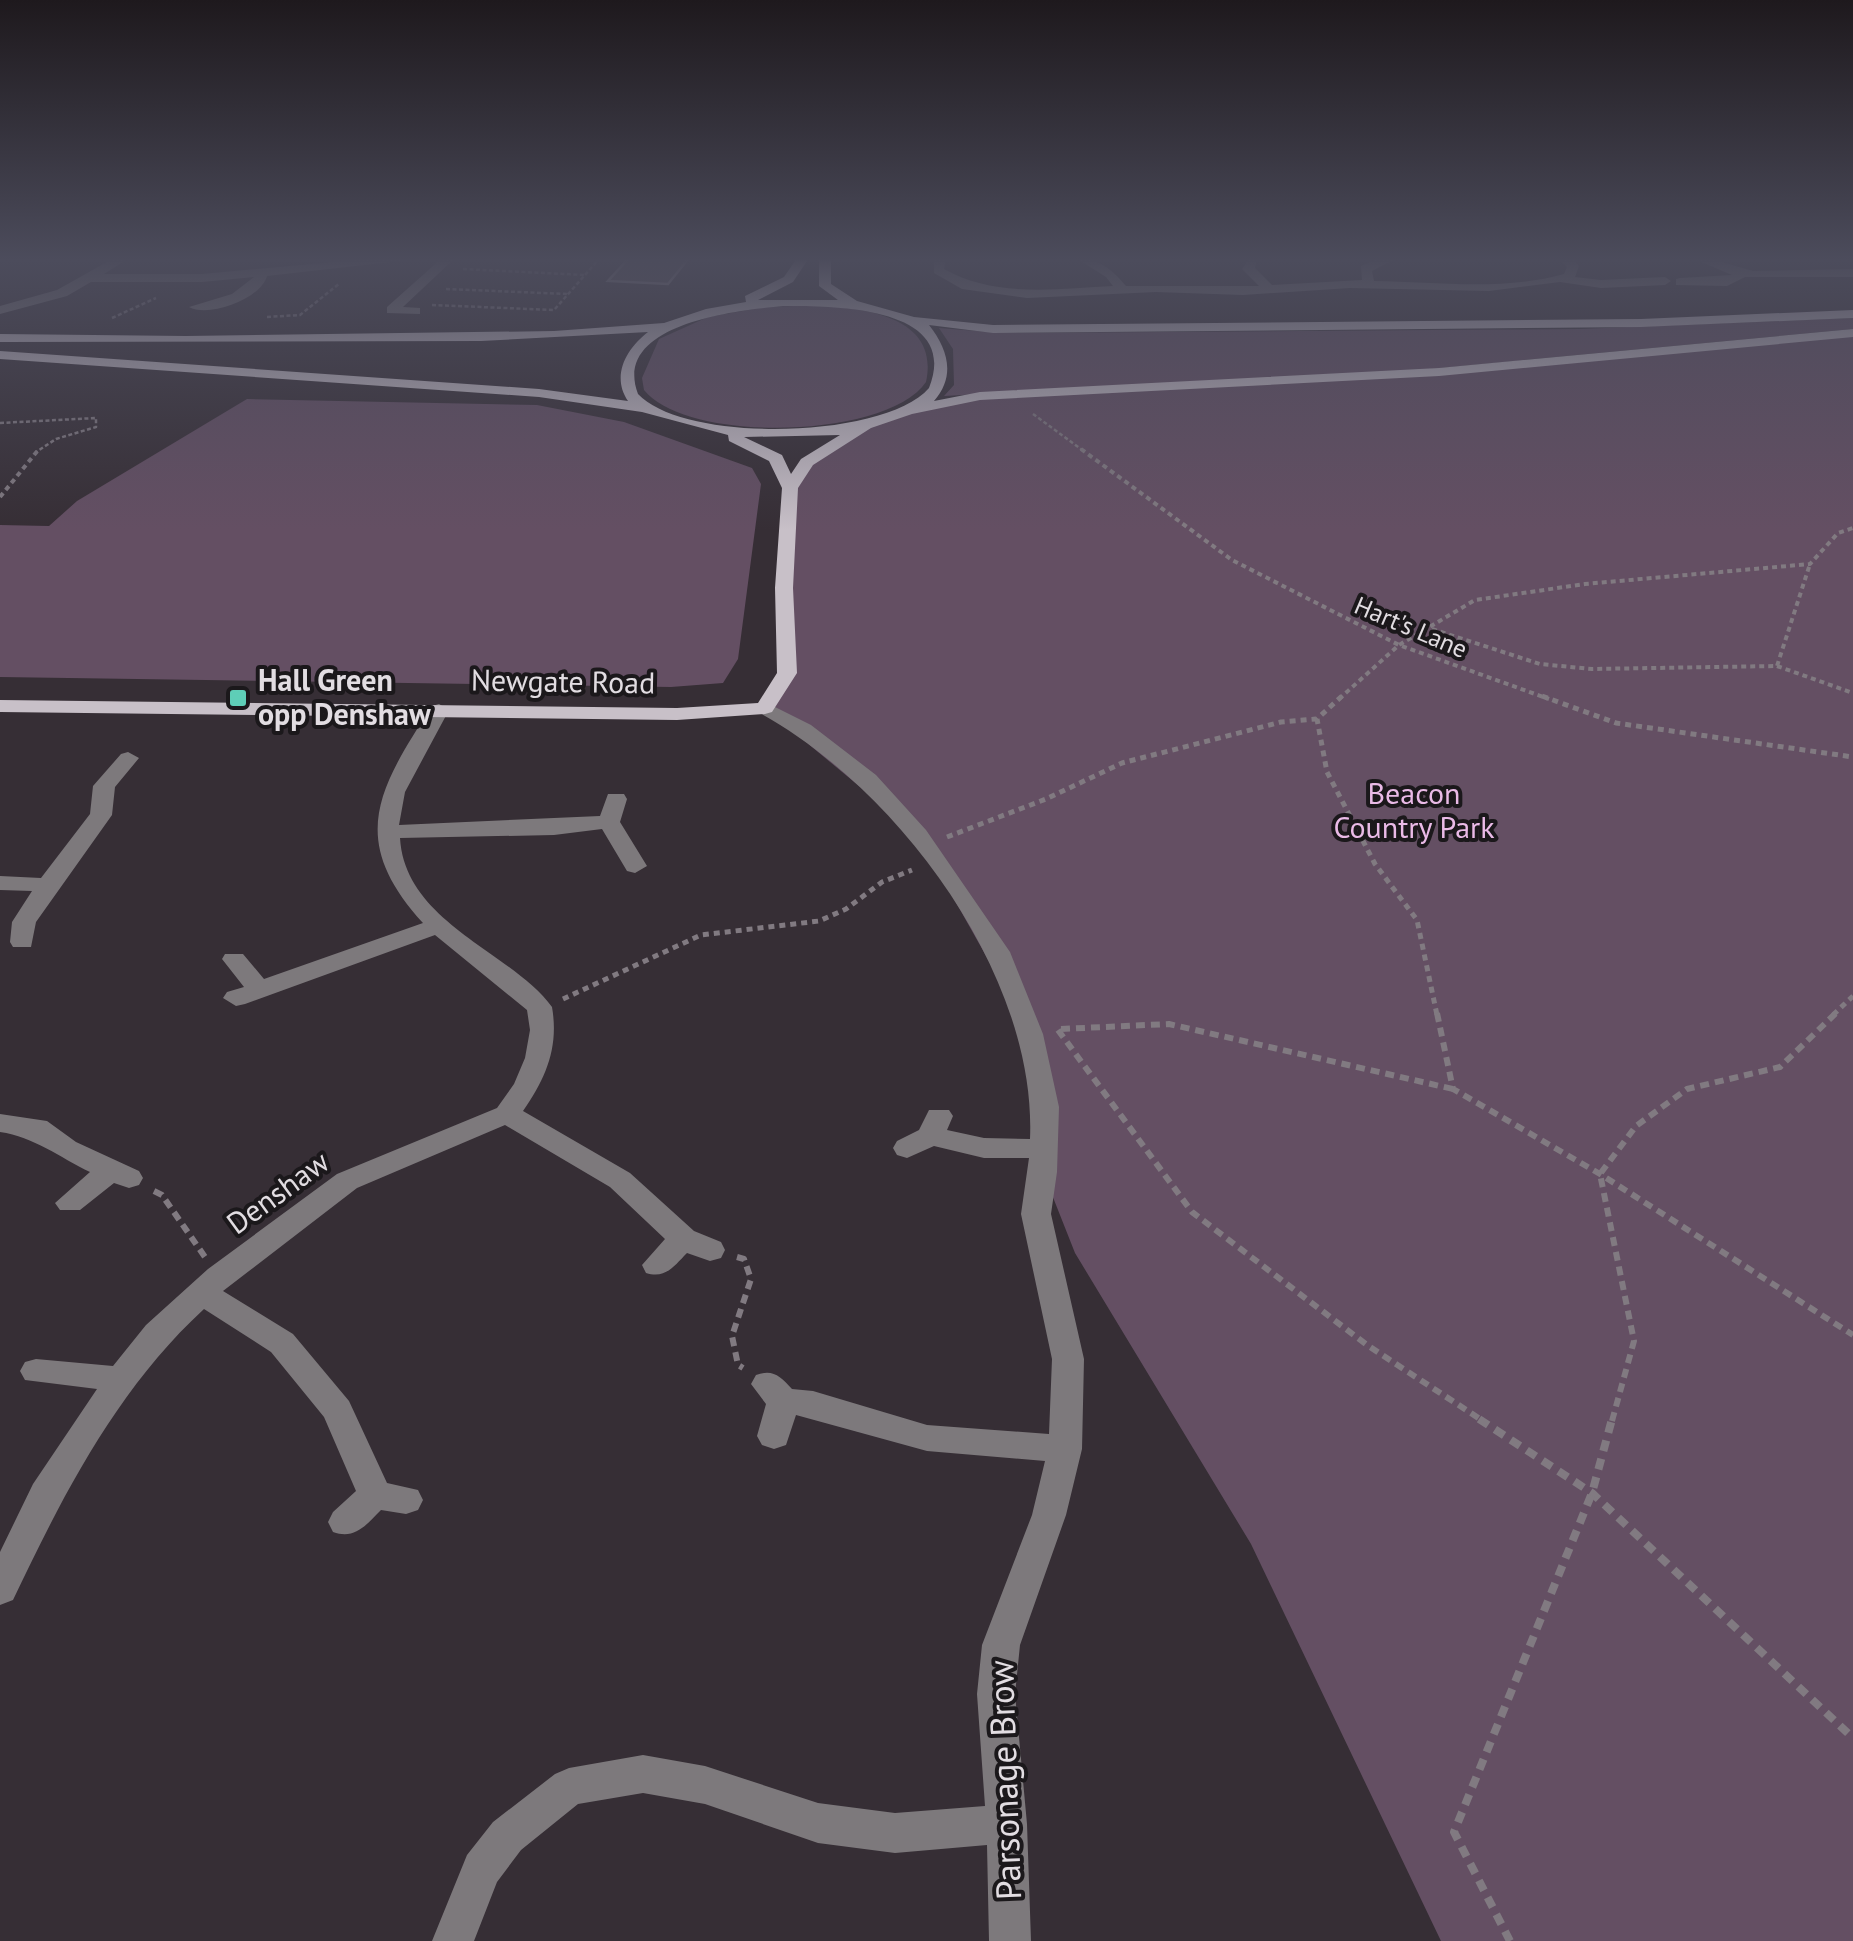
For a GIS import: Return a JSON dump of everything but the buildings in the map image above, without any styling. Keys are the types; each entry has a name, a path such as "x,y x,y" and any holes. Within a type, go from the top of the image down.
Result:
{"main road":[{"path":"641,349 627,385 632,398 644,408"},
{"path":"904,411 926,399 940,380 940,349"},
{"path":"706,428 794,432 870,422 946,400 1439,372 1681,349"},
{"path":"0,355 539,393 644,408 706,428 776,458 790,488 784,588 787,673 765,708"},
{"path":"790,488 807,462 870,422"},
{"name":"Newgate Road","path":"0,706 727,714 765,708"}],"street":[{"name":"Parsonage Brow","path":"765,708 804,729 868,780 933,855 998,952 1030,1034 1045,1107 1036,1214 1068,1359 1066,1449 1049,1515 1001,1645 996,1694 1010,1941"},
{"path":"439,710 387,812 392,863 408,891 438,926 539,1007 543,1030 538,1058 527,1086 507,1114 620,1180 696,1245 657,1265"},
{"path":"22,942 24,922 102,815 104,786 130,765"},
{"path":"389,832 554,828 612,811 636,866"},
{"path":"0,883 48,885"},
{"path":"234,958 248,994 438,926"},
{"name":"Denshaw","path":"0,1589 45,1494 121,1378 157,1334 210,1285 347,1181 507,1114"},
{"path":"0,1123 37,1128 66,1149 120,1174"},
{"path":"926,1133 984,1148 1044,1149"},
{"path":"70,1202 120,1174"},
{"path":"210,1285 282,1343 337,1410 390,1498 346,1522"},
{"path":"36,1372 121,1378"},
{"path":"774,1436 775,1392 927,1438 1066,1449"},
{"path":"453,1941 482,1869 507,1836 570,1787 643,1774 705,1785 818,1824 895,1834 1006,1824"}],"path":[{"name":"Hart's Lane","path":"1014,394 1024,408 1232,560 1398,645 1616,722 1853,758"},
{"path":"0,423 96,418 96,427 59,437 36,452 14,487 0,497"},
{"path":"1776,666 1810,564 1838,533 1853,528"},
{"path":"539,1007 582,994 701,935 820,921 933,855 1122,762 1281,722 1317,719 1398,645 1475,600 1585,584 1810,564"},
{"path":"1431,628 1540,664 1592,668 1776,666 1853,694"},
{"path":"1317,719 1327,772 1375,864 1416,920 1453,1089"},
{"path":"1510,1941 1454,1832 1592,1492 1634,1341 1600,1174 1636,1126 1687,1089 1780,1067 1853,996"},
{"path":"1030,1034 1169,1024 1453,1089 1600,1174 1853,1335"},
{"path":"1061,1029 1192,1212 1368,1346 1592,1492 1853,1738"},
{"path":"120,1174 162,1195 210,1285"},
{"path":"696,1245 744,1259 751,1279 732,1336 738,1365 775,1392"}],"green space":[{"path":"655,349 923,349 926,355 926,382 904,401 872,415 786,428 701,420 667,407 644,390 642,378"},
{"path":"953,349 1646,349 1419,370 944,396 954,385"},
{"name":"Beacon Country Park","path":"1688,349 1853,349 1853,1941 1441,1941 1251,1544 1075,1253 1043,1172 1030,1034 918,835 765,708 779,689 784,588 799,470 870,422 946,401 1439,372"},
{"path":"247,399 537,405 624,422 752,468 761,484 738,659 723,683 671,687 0,677 0,525 49,526 77,501"}],"place":[{"name":"Hall Green opp Denshaw","path":"238,698"}]}
